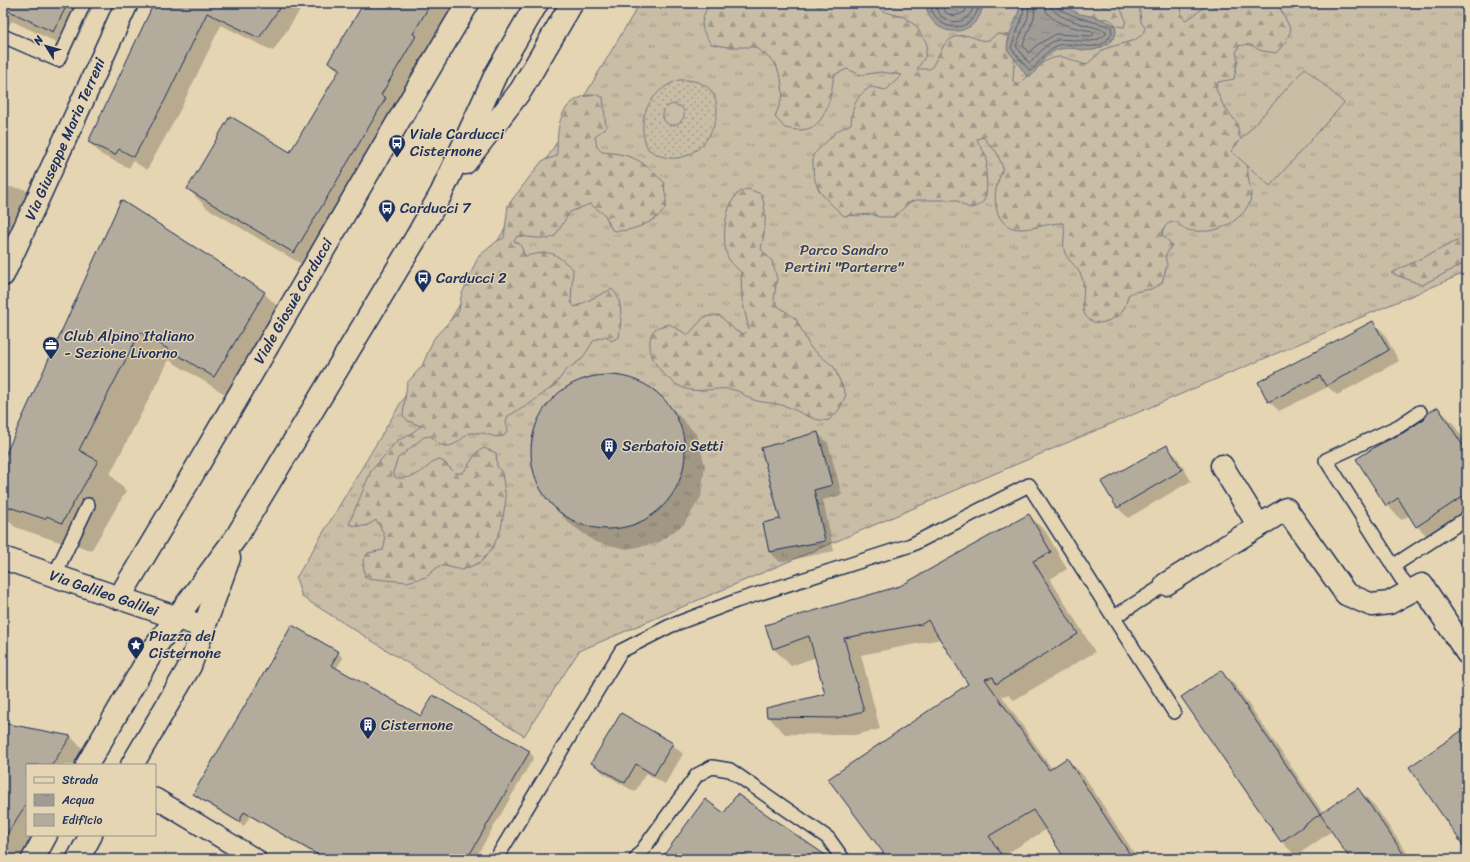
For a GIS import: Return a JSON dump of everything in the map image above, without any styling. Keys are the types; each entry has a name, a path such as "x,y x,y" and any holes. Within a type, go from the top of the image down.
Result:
{"street":[{"name":"Via Giuseppe Maria Terreni","path":"3,275 127,3"},
{"name":"Viale Giosuè Carducci","path":"118,598 176,502 468,3"},
{"path":"88,764 154,647 237,536 441,194 496,74 537,3"},
{"path":"441,194 521,90 572,3"},
{"path":"1222,466 1259,526"},
{"path":"1166,584 1286,509 1346,594 1372,605 1389,603 1422,585 1467,653"},
{"path":"133,764 190,666 237,536"},
{"name":"Via Galileo Galilei","path":"3,558 204,627"},
{"path":"156,799 256,859"},
{"path":"33,859 45,836"},
{"path":"78,859 90,836"}],"lane":[{"path":"3,36 58,60 84,3"},
{"path":"1412,591 1393,566 1326,460 1399,426 1420,412"},
{"path":"496,859 621,651 670,626 758,593 911,545 1029,485 1174,712"},
{"path":"54,576 88,505"},
{"path":"1393,566 1467,518"},
{"path":"1114,617 1166,584"},
{"path":"636,859 698,774 712,767 730,770 828,838 843,859"}],"green space":[{"name":"Parco Sandro Pertini \"Parterre\"","path":"640,3 1467,3 1467,272 579,651 524,736 302,597 296,578"},
{"path":"710,3 879,3 882,11 904,17 916,26 927,44 925,57 917,69 930,69 944,45 951,39 958,36 971,36 986,41 991,39 996,34 1010,35 1019,46 1014,61 1013,82 1018,85 1038,66 1050,59 1056,57 1068,58 1086,65 1104,49 1135,40 1143,34 1145,28 1141,22 1139,3 1182,3 1181,14 1185,20 1193,16 1209,3 1275,3 1278,4 1291,30 1285,43 1276,53 1259,50 1251,45 1239,46 1236,53 1238,60 1234,79 1218,82 1216,89 1223,105 1237,123 1239,136 1249,148 1248,169 1251,193 1247,207 1236,219 1215,230 1191,231 1180,226 1177,222 1167,225 1162,234 1172,245 1165,256 1167,265 1162,283 1151,289 1134,292 1128,295 1122,312 1106,322 1098,323 1088,319 1083,310 1083,281 1077,268 1069,260 1065,253 1063,223 1021,229 1013,228 1007,225 999,216 995,196 1003,168 997,153 983,137 977,139 987,159 987,188 984,199 976,206 969,208 956,200 917,200 910,202 894,217 879,217 872,214 844,216 823,196 819,190 814,176 813,155 837,131 851,124 852,112 856,102 866,90 871,87 886,90 902,75 881,72 861,75 847,69 834,75 826,110 817,124 810,128 801,130 785,128 775,117 783,95 781,78 775,63 755,47 728,47 711,44 704,33 702,24 704,14"},
{"path":"1052,3 1118,3 1126,20 1124,27 1117,26 1109,19 1083,21"},
{"path":"1305,68 1344,103 1270,186 1231,151"},
{"path":"679,80 701,84 714,95 717,111 713,129 702,145 687,155 668,158 648,149 644,138 643,127 647,107 660,91","holes":["674,104 681,107 684,111 682,120 678,124 668,124 663,117 665,109"]},
{"path":"594,94 603,97 606,128 595,136 597,147 602,152 623,155 637,160 650,169 665,183 664,189 666,205 664,211 659,216 643,225 618,231 612,230 605,215 590,204 570,212 555,236 548,239 517,236 514,241 520,244 525,256 541,253 556,255 573,269 571,302 575,307 612,289 616,294 620,305 621,318 619,337 611,341 606,336 594,340 582,359 565,371 556,384 528,405 508,416 506,422 508,430 504,436 496,437 483,433 468,433 459,441 450,446 440,445 431,436 424,437 398,458 393,472 396,478 403,478 414,476 423,471 437,459 444,462 455,473 463,473 477,452 484,448 496,453 497,466 502,473 506,499 501,529 493,547 481,562 462,570 439,566 426,577 407,582 365,578 363,560 368,553 383,550 385,542 384,534 376,520 363,526 349,524 371,471 398,440 406,437 421,426 408,421 403,415 407,383 422,366 434,338 459,311 461,296 478,257 497,241 504,238 508,205 542,161 557,156 559,125 566,108 582,97"},
{"path":"748,189 761,194 765,208 764,235 761,249 772,261 777,278 774,299 778,306 796,319 810,347 834,367 846,395 839,410 829,420 817,419 787,407 754,400 738,391 731,389 694,390 681,387 663,374 652,356 650,349 651,334 655,329 665,325 669,324 688,335 704,317 719,315 736,331 744,334 749,329 742,300 741,272 729,260 725,247 725,227 730,206 734,198 740,192"},
{"path":"1467,236 1467,262 1422,285 1391,273"}],"water":[{"path":"926,3 983,3 980,15 973,24 964,29 954,31 945,29 936,24 929,15"},
{"path":"1020,3 1057,3 1080,14 1096,17 1115,25 1115,35 1111,41 1095,50 1067,48 1056,50 1045,59 1033,74 1027,76 1007,49 1009,37 1018,15"}],"building":[{"path":"3,3 68,3 53,32 3,8"},
{"path":"154,3 283,3 259,38 207,13 165,100 134,157 119,149 115,155 88,142"},
{"path":"364,3 431,3 413,34 416,36 381,95 386,98 294,253 187,189 230,116 290,152 340,69 328,62"},
{"path":"121,200 265,292 214,377 140,332 79,450 98,461 62,523 47,516 45,519 3,505 3,460"},
{"path":"1373,321 1389,350 1326,386 1320,376 1268,402 1258,382"},
{"name":"Serbatoio Setti","path":"600,375 616,375 638,380 663,397 680,422 684,437 684,467 680,482 663,507 638,524 616,529 600,529 578,524 559,512 548,501 536,482 531,460 531,444 536,422 548,403 559,392 578,380"},
{"path":"1438,407 1467,452 1467,494 1416,527 1398,498 1386,506 1356,459 1380,444 1403,433 1424,419 1428,413"},
{"path":"818,432 832,485 814,490 825,541 769,552 763,523 780,519 761,448"},
{"path":"1167,445 1182,470 1117,508 1101,482"},
{"path":"1029,514 1051,552 1033,561 1078,634 996,684 993,677 985,679 1049,770 1067,758 1133,859 1065,859 1033,810 989,836 1004,859 888,859 828,779 968,684 928,620 922,624 844,638 864,711 837,718 767,717 766,708 825,694 809,636 773,649 765,625 900,586"},
{"name":"Cisternone","path":"292,625 339,652 331,665 421,716 433,695 530,751 467,859 325,859 244,812 239,822 193,794"},
{"path":"1221,670 1320,814 1281,842 1181,697"},
{"path":"621,713 673,743 654,775 636,764 625,783 591,763"},
{"path":"3,723 71,736 53,764 26,764 26,805 3,840"},
{"path":"1467,727 1467,851 1409,767"},
{"path":"1358,788 1407,859 1350,859 1320,814"},
{"path":"737,794 831,859 661,859 705,799 724,813"}],"place":[{"name":"Viale Carducci Cisternone","path":"397,158"},
{"name":"Carducci 7","path":"387,223"},
{"name":"Carducci 2","path":"423,293"},
{"name":"Club Alpino Italiano - Sezione Livorno","path":"51,360"},
{"name":"Serbatoio Setti","path":"609,461"},
{"name":"Piazza del Cisternone","path":"136,660"},
{"name":"Cisternone","path":"368,740"}]}
